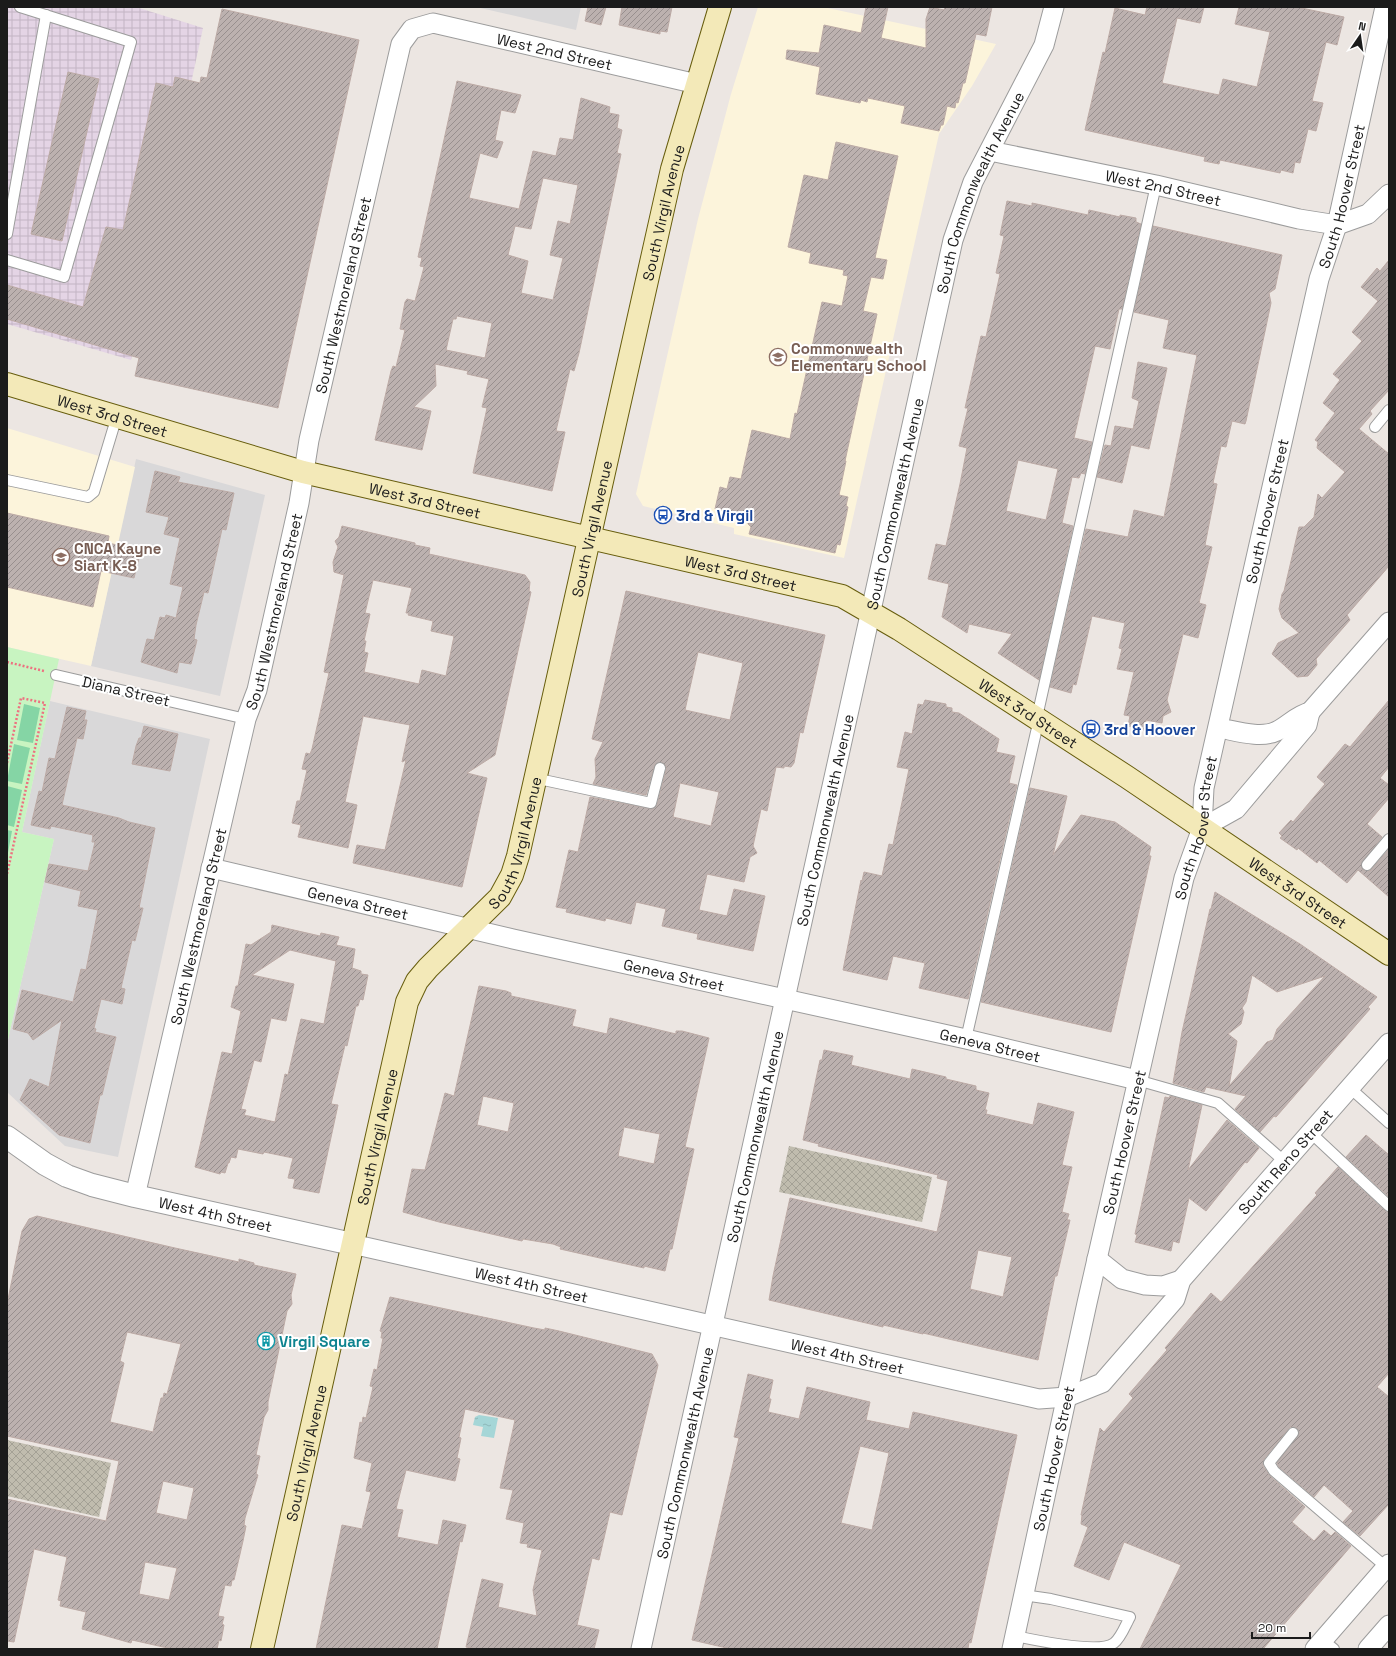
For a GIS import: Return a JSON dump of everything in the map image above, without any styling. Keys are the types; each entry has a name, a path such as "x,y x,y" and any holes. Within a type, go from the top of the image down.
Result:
{"main road":[{"name":"South Virgil Avenue","path":"262,1649 407,1002 417,981 428,968 500,897 512,875 518,856 588,537 672,169 720,7"},
{"name":"West 3rd Street","path":"7,384 304,472 842,596 869,611 1038,718 1389,954"}],"street":[{"name":"South Commonwealth Avenue","path":"641,1649 869,611 953,240 973,182 1044,45 1054,7"},
{"name":"South Hoover Street","path":"1013,1642 1097,1259 1185,871 1202,828 1204,788 1219,728 1319,279 1337,225 1385,7"},
{"name":"West 2nd Street","path":"412,29 433,23 697,84"},
{"name":"South Westmoreland Street","path":"135,1196 246,719 257,690 299,503 309,440 401,44 412,29"},
{"name":"West 2nd Street","path":"990,151 1156,185 1299,219 1337,225"},
{"path":"1337,225 1368,214 1389,194"},
{"path":"1202,828 1236,809 1307,725 1310,712 1389,622"},
{"path":"1219,728 1249,734 1276,731 1302,714 1310,712"},
{"name":"Geneva Street","path":"212,868 784,1000 966,1039 1138,1080"},
{"name":"South Reno Street","path":"1067,1398 1102,1383 1175,1299 1181,1280 1389,1043"},
{"name":"West 4th Street","path":"7,1138 45,1164 67,1176 135,1196 1039,1398 1067,1398"},
{"path":"1097,1259 1122,1279 1145,1285 1163,1286 1181,1280"},
{"path":"1324,1646 1387,1566"},
{"path":"1368,1649 1389,1625"}],"lane":[{"path":"7,260 64,277 131,42 20,7"},
{"path":"7,234 46,15"},
{"path":"966,1039 1156,185"},
{"path":"1375,427 1389,410"},
{"path":"7,480 88,497 94,492 117,416"},
{"name":"Diana Street","path":"56,675 246,719"},
{"path":"534,778 651,803 660,768"},
{"path":"1367,865 1389,839"},
{"path":"1138,1080 1218,1103 1285,1162"},
{"path":"1350,1088 1389,1123"},
{"path":"1311,1133 1389,1206"},
{"path":"1294,1433 1269,1463 1274,1471 1387,1566"},
{"path":"1013,1642 1041,1642 1102,1648 1115,1643 1130,1617 1051,1599 1023,1595"}],"path":[{"path":"7,662 56,675"},
{"path":"7,763 21,698 45,703 7,874"}],"shaded area":[{"path":"7,7 136,7 203,28 131,360 7,324"},
{"path":"476,7 581,7 576,30"},
{"name":"Commonwealth Elementary School","path":"758,7 823,7 996,44 972,86 939,134 844,558 734,534 734,528 643,506 636,494 698,219 731,94"},
{"name":"CNCA Kayne Siart K-8","path":"7,428 135,467 91,666 7,647"},
{"path":"136,459 265,495 220,696 91,666"},
{"path":"50,701 210,739 118,1157 65,1146 7,1092 7,1044 54,839 22,832"},
{"path":"789,1146 932,1177 922,1222 779,1192"},
{"path":"7,1440 111,1463 99,1517 7,1496"}],"green space":[{"path":"7,647 59,659 22,832 54,839 7,1044"},
{"path":"24,704 40,708 33,743 17,740"},
{"path":"14,744 30,748 22,784 7,781"},
{"path":"7,786 22,790 14,827 7,825"},
{"path":"7,830 12,831 7,858"}],"water":[{"path":"479,1415 498,1418 494,1438 481,1436 483,1427 473,1425 475,1417"}],"building":[{"path":"588,7 606,7 601,25 585,21"},
{"path":"622,7 672,7 667,32 660,31 660,34 619,25"},
{"path":"866,7 888,7 881,38 926,48 926,19 930,7 944,10 945,7 992,7 986,36 976,34 965,83 963,83 958,103 956,102 955,108 947,106 943,125 941,125 939,131 901,123 905,106 868,98 867,102 861,100 860,103 816,94 820,67 786,59 787,50 819,53 824,25 861,33"},
{"path":"1147,7 1204,7 1200,23 1177,18 1162,83 1219,95 1223,79 1257,87 1270,32 1235,24 1239,7 1297,7 1344,17 1337,45 1326,42 1312,101 1323,103 1316,131 1308,129 1300,163 1295,162 1293,173 1281,170 1280,173 1220,160 1219,164 1204,161 1205,157 1085,130 1115,8 1145,15"},
{"path":"222,9 359,40 278,408 135,376 139,358 7,319 7,285 83,307 106,227 123,230 156,83 173,87 175,77 200,83 201,77 207,78"},
{"path":"68,72 99,79 62,241 31,234"},
{"path":"457,81 521,95 515,113 501,110 495,140 503,142 497,158 480,153 469,198 519,209 533,151 556,156 560,138 573,140 581,98 610,107 609,113 619,115 617,128 622,130 617,153 621,154 579,353 574,371 570,369 556,431 565,432 552,491 473,473 487,408 482,407 489,379 467,374 468,371 435,364 436,386 414,407 431,411 422,450 375,440 391,371 393,366 396,367 405,330 400,329 405,302 407,299 415,301 424,267 420,266 422,258 418,257","holes":["543,178 578,185 570,224 558,221 550,255 563,258 553,300 521,293 528,261 508,255 515,226 531,229","457,316 492,323 485,358 446,350 453,319 456,319"]},
{"path":"836,142 898,156 875,258 887,260 883,279 871,277 863,311 877,314 839,495 848,497 846,506 848,507 840,545 837,544 835,553 749,534 751,527 748,524 749,517 715,509 720,487 727,489 730,477 741,479 752,430 790,439 822,302 842,306 848,276 843,275 844,270 809,263 811,253 788,247 804,175 828,180"},
{"path":"1007,201 1032,206 1032,203 1088,215 1089,210 1120,217 1120,215 1136,218 1136,222 1141,224 1122,309 1119,309 1110,349 1095,346 1074,438 1092,442 1085,474 1081,473 1079,478 1072,477 1062,523 1073,526 1039,680 998,653 1012,634 969,624 967,633 942,617 949,584 928,579 936,544 946,546 960,484 967,448 959,446 968,408 965,408 981,336 986,337 1000,274 996,273 1004,236 1000,235","holes":["1018,460 1058,469 1046,520 1006,511"]},
{"path":"1153,226 1282,255 1275,289 1269,293 1271,303 1246,421 1245,424 1232,421 1226,447 1221,446 1213,483 1217,484 1205,545 1212,547 1199,603 1206,605 1198,638 1183,634 1167,700 1171,712 1163,716 1162,723 1146,720 1144,730 1128,726 1130,716 1124,715 1134,672 1117,669 1122,649 1119,648 1125,623 1092,616 1076,685 1073,684 1071,693 1050,687 1086,529 1128,537 1134,510 1164,517 1197,355 1163,348 1169,320 1134,312"},
{"path":"1389,260 1389,390 1370,411 1372,414 1359,429 1389,454 1389,566 1347,615 1350,620 1316,659 1317,665 1308,676 1297,677 1272,654 1278,643 1299,633 1282,618 1279,609 1282,594 1284,591 1299,527 1304,527 1314,517 1318,494 1322,498 1345,472 1317,448 1318,442 1315,440 1335,413 1323,403 1340,380 1333,374 1362,341 1352,332 1378,301 1361,287 1377,268 1380,271"},
{"path":"1138,362 1167,368 1149,449 1131,445 1122,483 1097,477 1105,445 1111,446 1115,426 1133,429 1139,401 1132,398"},
{"path":"155,471 180,477 178,482 234,493 226,530 222,529 208,593 204,592 196,625 194,639 197,640 191,664 179,662 177,673 141,662 147,639 154,640 160,617 165,618 166,615 176,618 183,587 170,584 180,538 164,534 169,517 146,512"},
{"path":"7,513 109,536 108,543 141,550 134,578 101,571 93,607 7,587"},
{"path":"342,526 415,543 415,545 430,548 429,554 525,575 530,582 529,591 531,592 495,755 467,773 487,778 462,887 353,863 357,845 385,850 406,760 402,762 410,725 362,716 345,802 357,805 348,848 298,837 301,825 292,823 297,801 300,801 307,770 302,769 306,753 310,754 312,749 329,673 324,672 344,575 334,572 333,562 338,547 335,541 339,537","holes":["373,580 412,588 406,613 409,613 408,615 433,621 431,631 454,636 446,676 422,670 419,684 364,672 368,653 364,652 366,641 364,641 370,614 365,613"]},
{"path":"626,591 825,635 803,733 800,732 794,763 791,767 776,767 767,811 761,809 753,846 757,853 750,857 744,882 707,874 699,910 727,916 734,889 765,896 753,951 697,939 698,934 662,926 666,909 636,902 631,924 606,918 605,921 566,912 567,909 556,907 569,850 578,852 590,797 653,809 657,805 666,770 666,766 662,762 655,764 646,795 593,784 596,777 595,759 603,742 592,739","holes":["698,652 743,663 730,720 685,710","680,783 719,792 711,826 673,817"]},
{"path":"925,700 946,704 946,707 952,708 952,712 959,713 999,739 996,752 1015,756 1009,783 1017,785 968,999 919,988 925,963 893,956 887,980 843,970 861,880 862,881 864,872 882,876 889,844 893,845 909,769 897,767 905,732 912,734 918,704 923,705"},
{"path":"1389,700 1389,767 1380,778 1389,785 1389,798 1367,824 1382,837 1361,864 1363,870 1370,871 1389,849 1389,897 1358,870 1347,883 1319,860 1317,863 1298,848 1297,850 1280,838 1282,836 1279,833 1291,820 1293,822 1325,784 1317,777 1345,744 1350,747"},
{"path":"67,707 86,711 84,720 87,720 83,739 77,738 62,805 155,828 139,908 143,908 135,941 132,940 121,988 125,989 122,1004 101,999 94,1028 96,1029 95,1032 116,1037 102,1095 100,1095 90,1143 59,1135 20,1100 30,1079 49,1087 62,1020 33,1040 28,1033 13,1029 22,990 73,1002 81,969 86,970 98,910 78,906 81,891 45,882 49,864 88,871 95,842 92,842 93,835 51,826 50,829 31,825 39,791 42,792 49,758 55,759"},
{"path":"144,726 178,734 170,771 132,764 136,746 139,738 141,738"},
{"path":"1030,788 1067,796 1053,855 1081,815 1115,822 1151,847 1149,856 1151,856 1111,1032 981,1002"},
{"path":"1215,892 1300,944 1377,997 1368,1007 1370,1009 1276,1117 1274,1116 1260,1132 1235,1109 1246,1096 1206,1087 1204,1092 1173,1083 1182,1032","holes":["1252,975 1277,992 1325,976 1277,1029 1273,1040 1267,1042 1229,1086 1237,1041 1228,1034 1241,1024 1244,1012 1242,1008 1246,1002"]},
{"path":"272,925 320,936 321,933 339,937 336,945 355,949 352,968 361,971 361,974 368,975 363,1000 360,999 358,1006 356,1006 331,1104 338,1105 319,1193 293,1188 295,1179 288,1178 293,1158 264,1152 263,1154 238,1149 236,1158 231,1157 225,1173 221,1172 220,1174 195,1167 222,1052 232,1054 241,1011 231,1007 236,986 238,986 246,944 251,945 271,932","holes":["290,950 336,961 324,1024 301,1019 288,1075 285,1074 275,1122 244,1115 246,1110 241,1109 254,1060 261,1062 271,1018 286,1021 294,984 252,975"]},
{"path":"479,986 506,991 511,993 511,996 576,1010 572,1026 607,1034 610,1018 676,1034 676,1031 682,1031 709,1038 685,1147 694,1149 672,1249 670,1249 665,1271 644,1266 644,1268 560,1249 561,1247 553,1244 523,1239 522,1241 403,1212 412,1169 425,1170 445,1093 454,1096","holes":["483,1096 514,1103 508,1132 477,1125","624,1127 660,1134 654,1164 618,1156"]},
{"path":"824,1050 853,1056 851,1065 910,1079 912,1069 976,1086 976,1090 989,1093 985,1110 987,1110 986,1114 1033,1125 1038,1103 1074,1112 1062,1165 1072,1167 1062,1212 1069,1214 1067,1220 1070,1220 1057,1276 1055,1276 1038,1360 923,1333 883,1325 883,1327 769,1300 790,1198 937,1232 948,1181 937,1178 938,1175 818,1146 819,1144 803,1140 820,1060 822,1060","holes":["978,1250 1012,1257 1003,1297 970,1289"]},
{"path":"1170,1096 1202,1105 1188,1170 1227,1120 1259,1148 1247,1163 1245,1162 1206,1211 1189,1198 1179,1243 1173,1241 1171,1251 1135,1242 1137,1235 1135,1234 1165,1097 1169,1098"},
{"path":"1366,1135 1389,1155 1389,1197 1346,1157"},
{"path":"1338,1167 1385,1211 1389,1212 1389,1373 1377,1387 1389,1397 1389,1504 1360,1536 1343,1522 1353,1511 1324,1485 1314,1497 1279,1467 1277,1463 1299,1434 1297,1428 1290,1427 1264,1459 1263,1466 1270,1476 1305,1507 1292,1522 1314,1541 1324,1530 1331,1536 1335,1532 1351,1546 1263,1649 1140,1649 1181,1565 1124,1542 1109,1580 1074,1566 1088,1527 1081,1524 1081,1515 1100,1428 1104,1432 1133,1398 1129,1394 1167,1350 1165,1348 1211,1293 1221,1302 1317,1195 1315,1193"},
{"path":"37,1216 239,1262 239,1259 254,1263 254,1265 296,1274 291,1295 292,1304 287,1311 268,1402 268,1410 264,1417 256,1455 260,1456 256,1474 258,1475 245,1518 244,1525 246,1526 243,1541 234,1580 232,1580 231,1586 225,1585 218,1616 224,1617 222,1624 224,1625 221,1641 219,1640 217,1649 172,1649 132,1640 131,1643 82,1629 86,1612 60,1606 61,1601 58,1600 67,1557 34,1549 14,1642 7,1641 7,1499 106,1521 119,1461 7,1436 7,1304 22,1231 29,1219","holes":["127,1332 181,1344 167,1394 164,1393 163,1398 161,1398 153,1432 110,1422 124,1363 120,1361","163,1481 194,1488 187,1520 156,1513","145,1562 177,1568 169,1600 139,1594"]},
{"path":"390,1297 534,1328 545,1330 545,1328 559,1331 652,1354 658,1365 622,1515 610,1512 599,1560 592,1558 577,1625 599,1630 594,1649 476,1649 466,1647 482,1579 503,1584 498,1607 537,1616 533,1590 542,1550 527,1547 528,1544 520,1543 524,1523 506,1519 513,1490 500,1488 515,1420 465,1409 459,1437 461,1438 457,1458 460,1459 455,1481 406,1470 396,1509 403,1510 397,1537 438,1545 443,1520 466,1525 462,1542 460,1541 437,1649 316,1649 342,1525 362,1529 371,1492 366,1491 372,1463 354,1458 360,1422 362,1423 363,1417 366,1418 373,1387 370,1386 374,1369 377,1370 383,1338 381,1338 382,1332 380,1331"},
{"path":"748,1374 773,1380 768,1412 799,1419 807,1387 870,1402 866,1420 909,1429 913,1412 1017,1435 971,1643 969,1642 968,1649 731,1649 692,1640 739,1438 734,1437","holes":["860,1446 889,1453 872,1530 841,1523"]}],"place":[{"name":"Commonwealth Elementary School","path":"778,357"},
{"name":"3rd & Virgil","path":"663,515"},
{"name":"CNCA Kayne Siart K-8","path":"61,557"},
{"name":"3rd & Hoover","path":"1091,729"},
{"name":"Virgil Square","path":"266,1341"}]}
